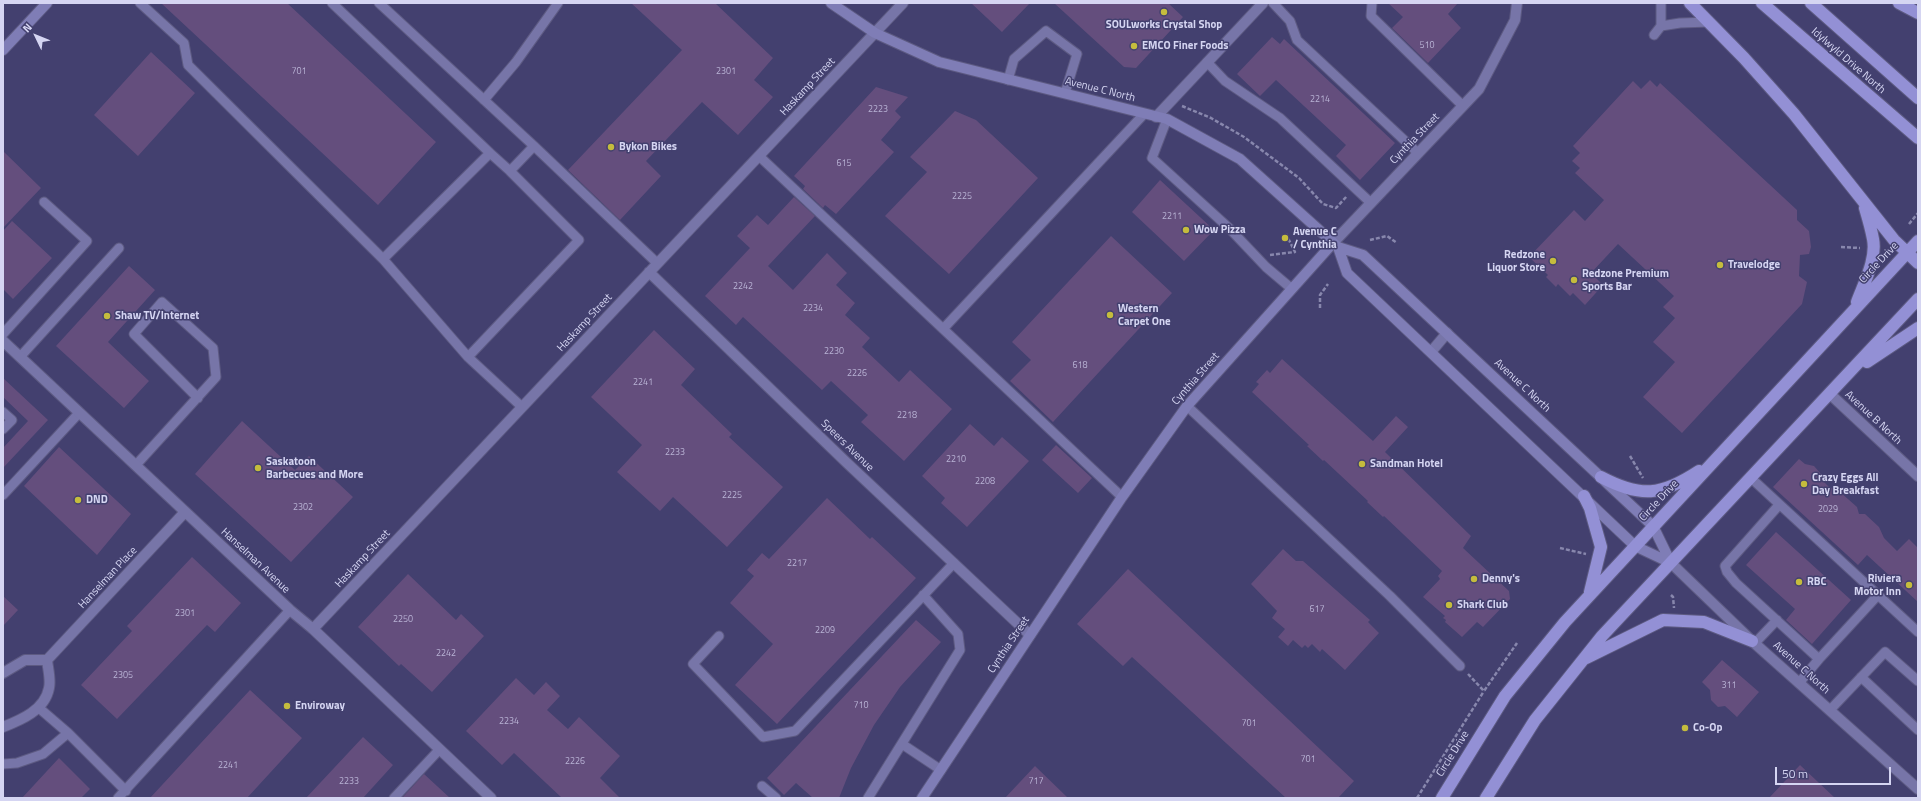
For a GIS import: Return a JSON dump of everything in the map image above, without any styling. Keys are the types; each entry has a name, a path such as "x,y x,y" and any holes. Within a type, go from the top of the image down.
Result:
{"highway":[{"path":"1690,3 1710,22 1794,114 1863,203 1894,240 1918,263"},
{"name":"Idylwyld Drive North","path":"1762,3 1918,138"},
{"name":"Idylwyld Drive North","path":"1811,3 1918,98"},
{"path":"1899,3 1918,13"},
{"path":"1854,309 1874,248 1874,240 1863,203"},
{"name":"Circle Drive","path":"1442,798 1506,696 1588,596 1918,240"},
{"path":"1486,798 1535,720 1581,660 1918,299"},
{"path":"1845,378 1889,346 1918,328"},
{"path":"1601,477 1621,488 1644,492 1674,485 1715,460"},
{"path":"1584,496 1590,508 1601,547 1598,565 1588,596"},
{"path":"1581,660 1663,620 1704,622 1754,642"}],"main road":[{"path":"3,50 46,3"},
{"name":"Avenue C North","path":"831,3 875,33 939,62 1167,119 1240,159 1336,245 1363,255 1601,477 1653,526 1670,563"},
{"name":"Avenue C North","path":"1336,245 1347,273 1584,496 1635,546 1670,563"},
{"name":"Cynthia Street","path":"922,798 1122,497 1187,406 1292,289 1336,245"}],"street":[{"name":"Haskamp Street","path":"313,629 903,3"},
{"path":"1156,117 1263,3"},
{"name":"Cynthia Street","path":"1336,245 1371,203 1479,89 1516,20 1517,3"},
{"name":"Speers Avenue","path":"649,272 846,462 1030,635"},
{"path":"1431,352 1447,334"},
{"name":"Hanselman Avenue","path":"3,341 290,610 313,629 491,798"},
{"name":"Avenue B North","path":"1830,394 1918,476"},
{"name":"Hanselman Place","path":"47,660 185,512"},
{"name":"Avenue C North","path":"1670,563 1754,642 1918,789"},
{"path":"3,673 25,660 47,660 49,689 39,708 22,719 3,727"}],"lane":[{"path":"140,3 184,43 188,65 383,259 468,357 522,407"},
{"path":"332,3 510,172 579,240 468,357"},
{"path":"379,3 534,146 657,264"},
{"path":"484,100 516,62 558,3"},
{"path":"1273,3 1290,22 1297,40 1418,153"},
{"path":"1372,3 1371,16 1463,106"},
{"path":"1661,3 1662,26"},
{"path":"1654,35 1662,26 1680,23 1710,22"},
{"path":"1008,80 1014,59 1046,32 1076,54 1065,93"},
{"path":"1207,62 1225,81 1280,118 1371,203"},
{"path":"943,329 1144,114"},
{"path":"1167,119 1152,158 1229,228 1262,263 1292,289"},
{"path":"510,172 534,146"},
{"path":"383,259 490,153"},
{"path":"759,156 1122,497"},
{"path":"3,334 87,241 44,202"},
{"path":"20,357 119,248"},
{"path":"136,465 198,398 216,377 213,348 162,302 134,334 198,398"},
{"path":"1187,406 1390,596 1460,666"},
{"path":"3,412 12,420 3,429"},
{"path":"3,495 79,413"},
{"path":"1751,478 1918,632"},
{"path":"1779,505 1725,566 1727,572 1736,583 1819,659"},
{"path":"719,636 693,664 762,737 795,730 954,564"},
{"path":"868,798 960,650 958,634 924,595"},
{"path":"1799,683 1878,595"},
{"path":"118,798 290,610"},
{"path":"1754,642 1777,620"},
{"path":"1830,710 1885,652 1918,681"},
{"path":"1861,677 1918,730"},
{"path":"39,708 68,733 126,791"},
{"path":"3,764 16,762 43,754 68,733"},
{"path":"902,744 941,770"},
{"path":"394,798 439,750"},
{"path":"762,786 776,798"}],"path":[{"path":"1171,101 1210,118 1244,136 1299,178 1323,204 1336,208 1355,188"},
{"path":"1909,224 1918,214"},
{"path":"1262,263 1270,255 1295,252 1286,234"},
{"path":"1370,240 1387,236 1397,243"},
{"path":"1841,247 1864,248"},
{"path":"1320,308 1320,295 1328,284"},
{"path":"1630,456 1644,480"},
{"path":"1560,548 1588,554"},
{"path":"1674,611 1672,596 1676,594"},
{"path":"1417,798 1484,691 1517,643"},
{"path":"1460,666 1484,691"}],"building":[{"path":"161,3 287,3 436,142 378,205"},
{"path":"631,3 715,3 773,58 754,80 773,97 738,135 702,102 646,161 661,176 620,220 568,170 682,50"},
{"path":"971,3 1030,3 1002,32"},
{"path":"1054,3 1168,3 1183,17 1136,68 1124,67"},
{"path":"1388,3 1458,3 1448,14 1461,28 1428,63 1392,28 1403,17"},
{"path":"1272,37 1280,44 1284,39 1395,143 1360,180 1336,156 1346,145 1276,80 1260,96 1237,74"},
{"path":"151,52 195,93 138,156 94,115"},
{"name":"Travelodge","path":"1650,80 1657,87 1660,83 1797,210 1797,220 1809,231 1811,247 1809,254 1800,255 1799,276 1807,282 1802,304 1682,433 1643,397 1675,362 1653,342 1675,318 1663,307 1674,296 1618,244 1591,273 1603,285 1585,305 1573,293 1570,296 1558,284 1556,287 1546,277 1548,275 1529,257 1574,210 1585,221 1604,200 1575,173 1580,168 1572,161 1580,153 1573,146 1633,81 1641,89"},
{"path":"876,87 908,97 895,111 901,117 881,140 894,152 836,214 825,205 823,208 803,189 805,186 794,176"},
{"path":"955,111 976,120 1038,178 949,274 885,216 927,172 910,157"},
{"path":"3,151 41,188 3,228"},
{"path":"1160,180 1214,230 1184,261 1132,212"},
{"path":"794,197 815,216 768,266 793,290 827,253 847,273 836,285 855,303 845,315 870,338 862,347 899,382 910,370 952,409 904,461 861,422 868,415 831,381 822,390 743,317 736,325 705,296 750,248 737,236 757,215 768,225"},
{"path":"12,221 52,258 13,299 3,289 3,231"},
{"path":"1111,236 1172,293 1053,422 1010,381 1031,360 1012,342"},
{"name":"Shaw TV/Internet","path":"129,266 155,290 108,342 149,381 124,408 56,346"},
{"path":"654,330 695,369 681,385 732,434 729,437 783,487 727,547 673,497 660,511 617,472 642,445 591,397"},
{"name":"Sandman Hotel","path":"1282,359 1373,441 1396,416 1408,427 1385,452 1471,536 1463,548 1509,591 1510,599 1483,627 1477,622 1462,637 1445,622 1446,620 1443,618 1445,616 1423,597 1440,579 1438,576 1442,571 1324,460 1323,461 1307,446 1309,445 1252,392 1259,384 1256,382 1267,370 1270,373"},
{"path":"3,378 48,420 3,468 3,448 28,421 3,397"},
{"path":"242,421 295,470 309,456 353,497 291,562 195,474"},
{"path":"970,424 994,446 1002,437 1029,461 967,527 941,503 945,498 922,476"},
{"path":"1056,445 1092,478 1078,493 1042,460"},
{"name":"DND","path":"59,447 131,514 97,555 24,486"},
{"path":"1799,459 1805,464 1814,466 1828,486 1840,492 1857,507 1859,514 1865,514 1879,527 1884,538 1897,551 1909,539 1918,548 1918,602 1867,555 1858,565 1773,487"},
{"path":"827,498 870,539 872,537 916,578 777,724 735,685 773,644 730,603 754,576 747,570 762,553 769,559"},
{"name":"RBC","path":"1776,532 1851,600 1812,644 1786,620 1795,609 1746,565"},
{"path":"1283,549 1296,561 1303,561 1370,620 1368,622 1379,633 1345,670 1322,649 1320,652 1312,644 1308,648 1305,645 1302,648 1293,640 1288,646 1278,637 1285,629 1272,618 1277,611 1251,584"},
{"path":"192,557 241,603 215,632 207,625 117,719 81,685 132,631 127,626"},
{"path":"1128,569 1354,781 1338,798 1286,798 1132,657 1123,666 1077,624"},
{"path":"408,574 456,620 461,614 484,636 432,692 401,664 399,666 358,627"},
{"path":"3,596 18,610 3,626"},
{"path":"916,620 941,642 900,687 874,725 851,768 839,798 813,798 796,783 784,795 767,778"},
{"path":"1722,660 1759,692 1737,717 1725,706 1718,707 1711,700 1710,690 1702,682"},
{"path":"516,678 534,695 546,682 560,696 547,710 568,729 579,717 620,756 600,778 620,798 562,798 514,753 502,765 466,731"},
{"path":"250,690 302,738 247,798 150,798"},
{"path":"363,737 393,765 363,798 306,798"},
{"path":"59,758 90,789 81,798 22,798"},
{"path":"1800,765 1835,798 1769,798"},
{"path":"1035,766 1068,798 1005,798"},
{"path":"424,774 450,798 402,798"}],"place":[{"name":"SOULworks Crystal Shop","path":"1164,12"},
{"name":"EMCO Finer Foods","path":"1134,46"},
{"name":"Bykon Bikes","path":"611,147"},
{"name":"Wow Pizza","path":"1186,230"},
{"name":"Avenue C / Cynthia","path":"1285,238"},
{"name":"Redzone Liquor Store","path":"1553,261"},
{"name":"Travelodge","path":"1720,265"},
{"name":"Redzone Premium Sports Bar","path":"1574,280"},
{"name":"Western Carpet One","path":"1110,315"},
{"name":"Shaw TV/Internet","path":"107,316"},
{"name":"Sandman Hotel","path":"1362,464"},
{"name":"Saskatoon Barbecues and More","path":"258,468"},
{"name":"Crazy Eggs All Day Breakfast","path":"1804,484"},
{"name":"DND","path":"78,500"},
{"name":"Denny's","path":"1474,579"},
{"name":"RBC","path":"1799,582"},
{"name":"Riviera Motor Inn","path":"1909,585"},
{"name":"Shark Club","path":"1449,605"},
{"name":"Enviroway","path":"287,706"},
{"name":"Co-Op","path":"1685,728"}]}
